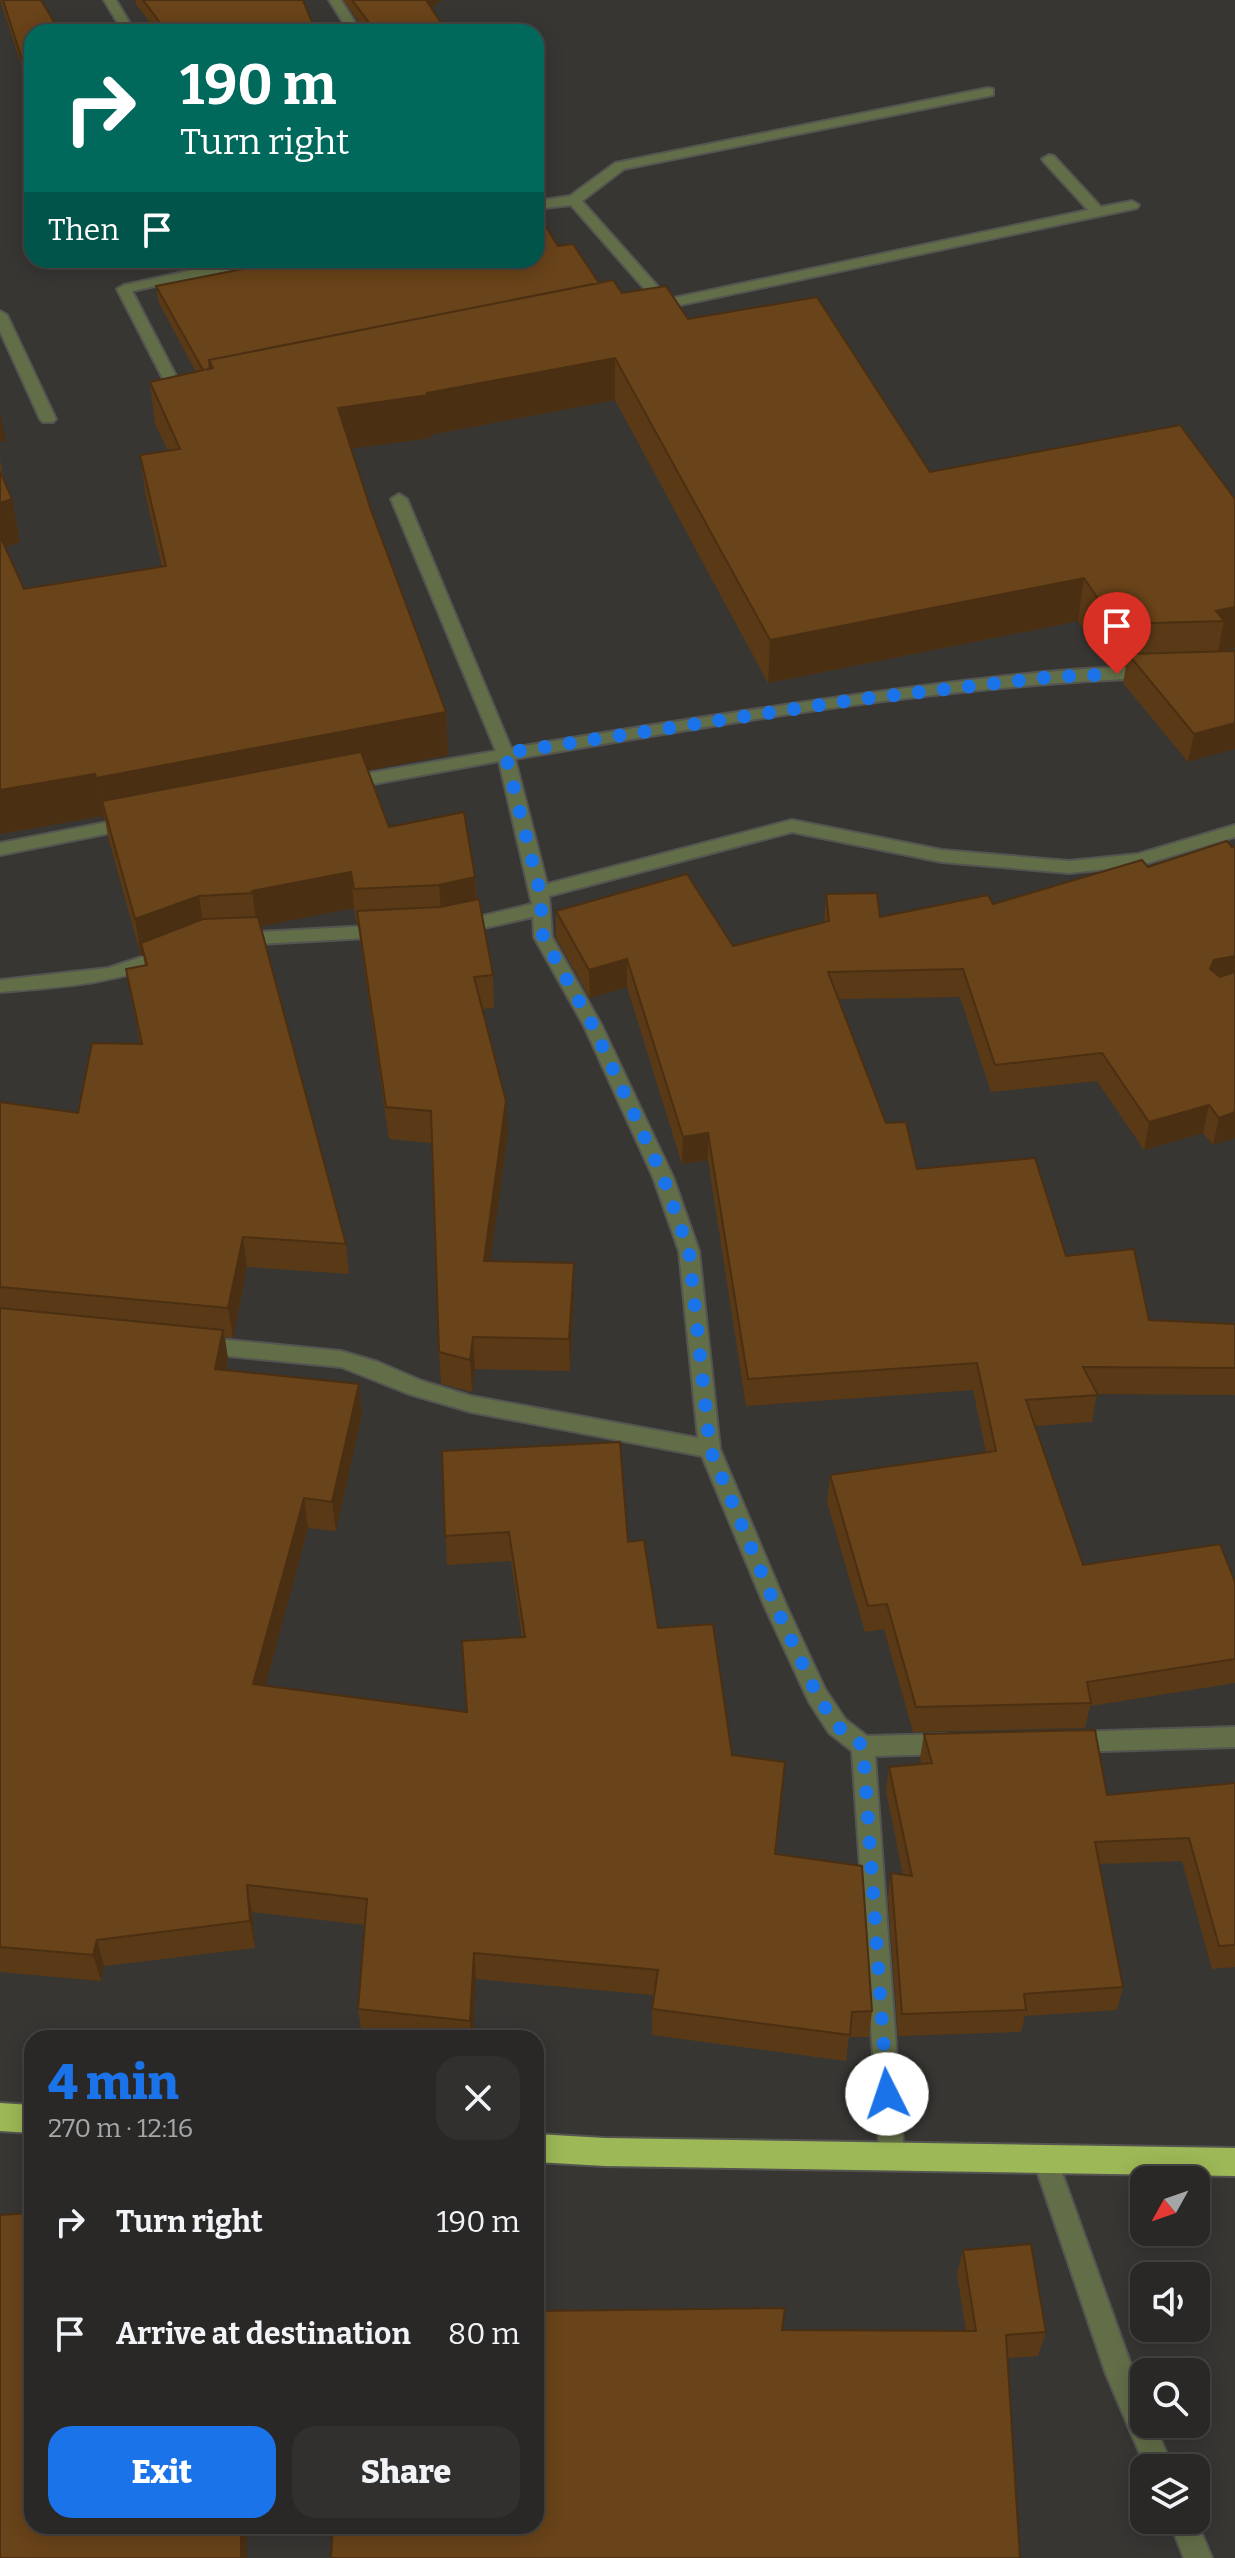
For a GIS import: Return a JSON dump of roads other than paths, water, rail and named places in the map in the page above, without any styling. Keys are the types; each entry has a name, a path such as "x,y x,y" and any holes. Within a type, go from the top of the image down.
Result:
{"highway":[{"path":"0,2117 24,2118"},
{"path":"544,2148 1235,2162"}],"street":[{"path":"110,0 124,24"},
{"path":"335,0 350,24"},
{"path":"544,204 574,200 620,166 988,92"},
{"path":"1049,159 1098,213"},
{"path":"574,200 666,304"},
{"path":"634,310 1132,205"},
{"path":"197,398 181,401 124,289 222,268"},
{"path":"0,315 48,419"},
{"path":"399,499 505,753 540,901 543,937 600,1040 663,1177 689,1251 710,1449 775,1605 817,1695 837,1726 863,1746 962,1744"},
{"path":"321,788 505,753 853,700 1050,677 1162,673"},
{"path":"0,849 153,820"},
{"path":"442,931 756,833 792,826 821,829 887,846 1053,866 1121,863 1186,849 1235,831"},
{"path":"219,940 400,930"},
{"path":"0,986 129,971 190,944"},
{"path":"174,1342 341,1359 371,1368 416,1388 471,1404 710,1449"},
{"path":"1041,1743 1235,1737"},
{"path":"863,1746 892,2157"},
{"path":"1045,2159 1119,2374 1154,2454"},
{"path":"1188,2534 1198,2558"}]}
